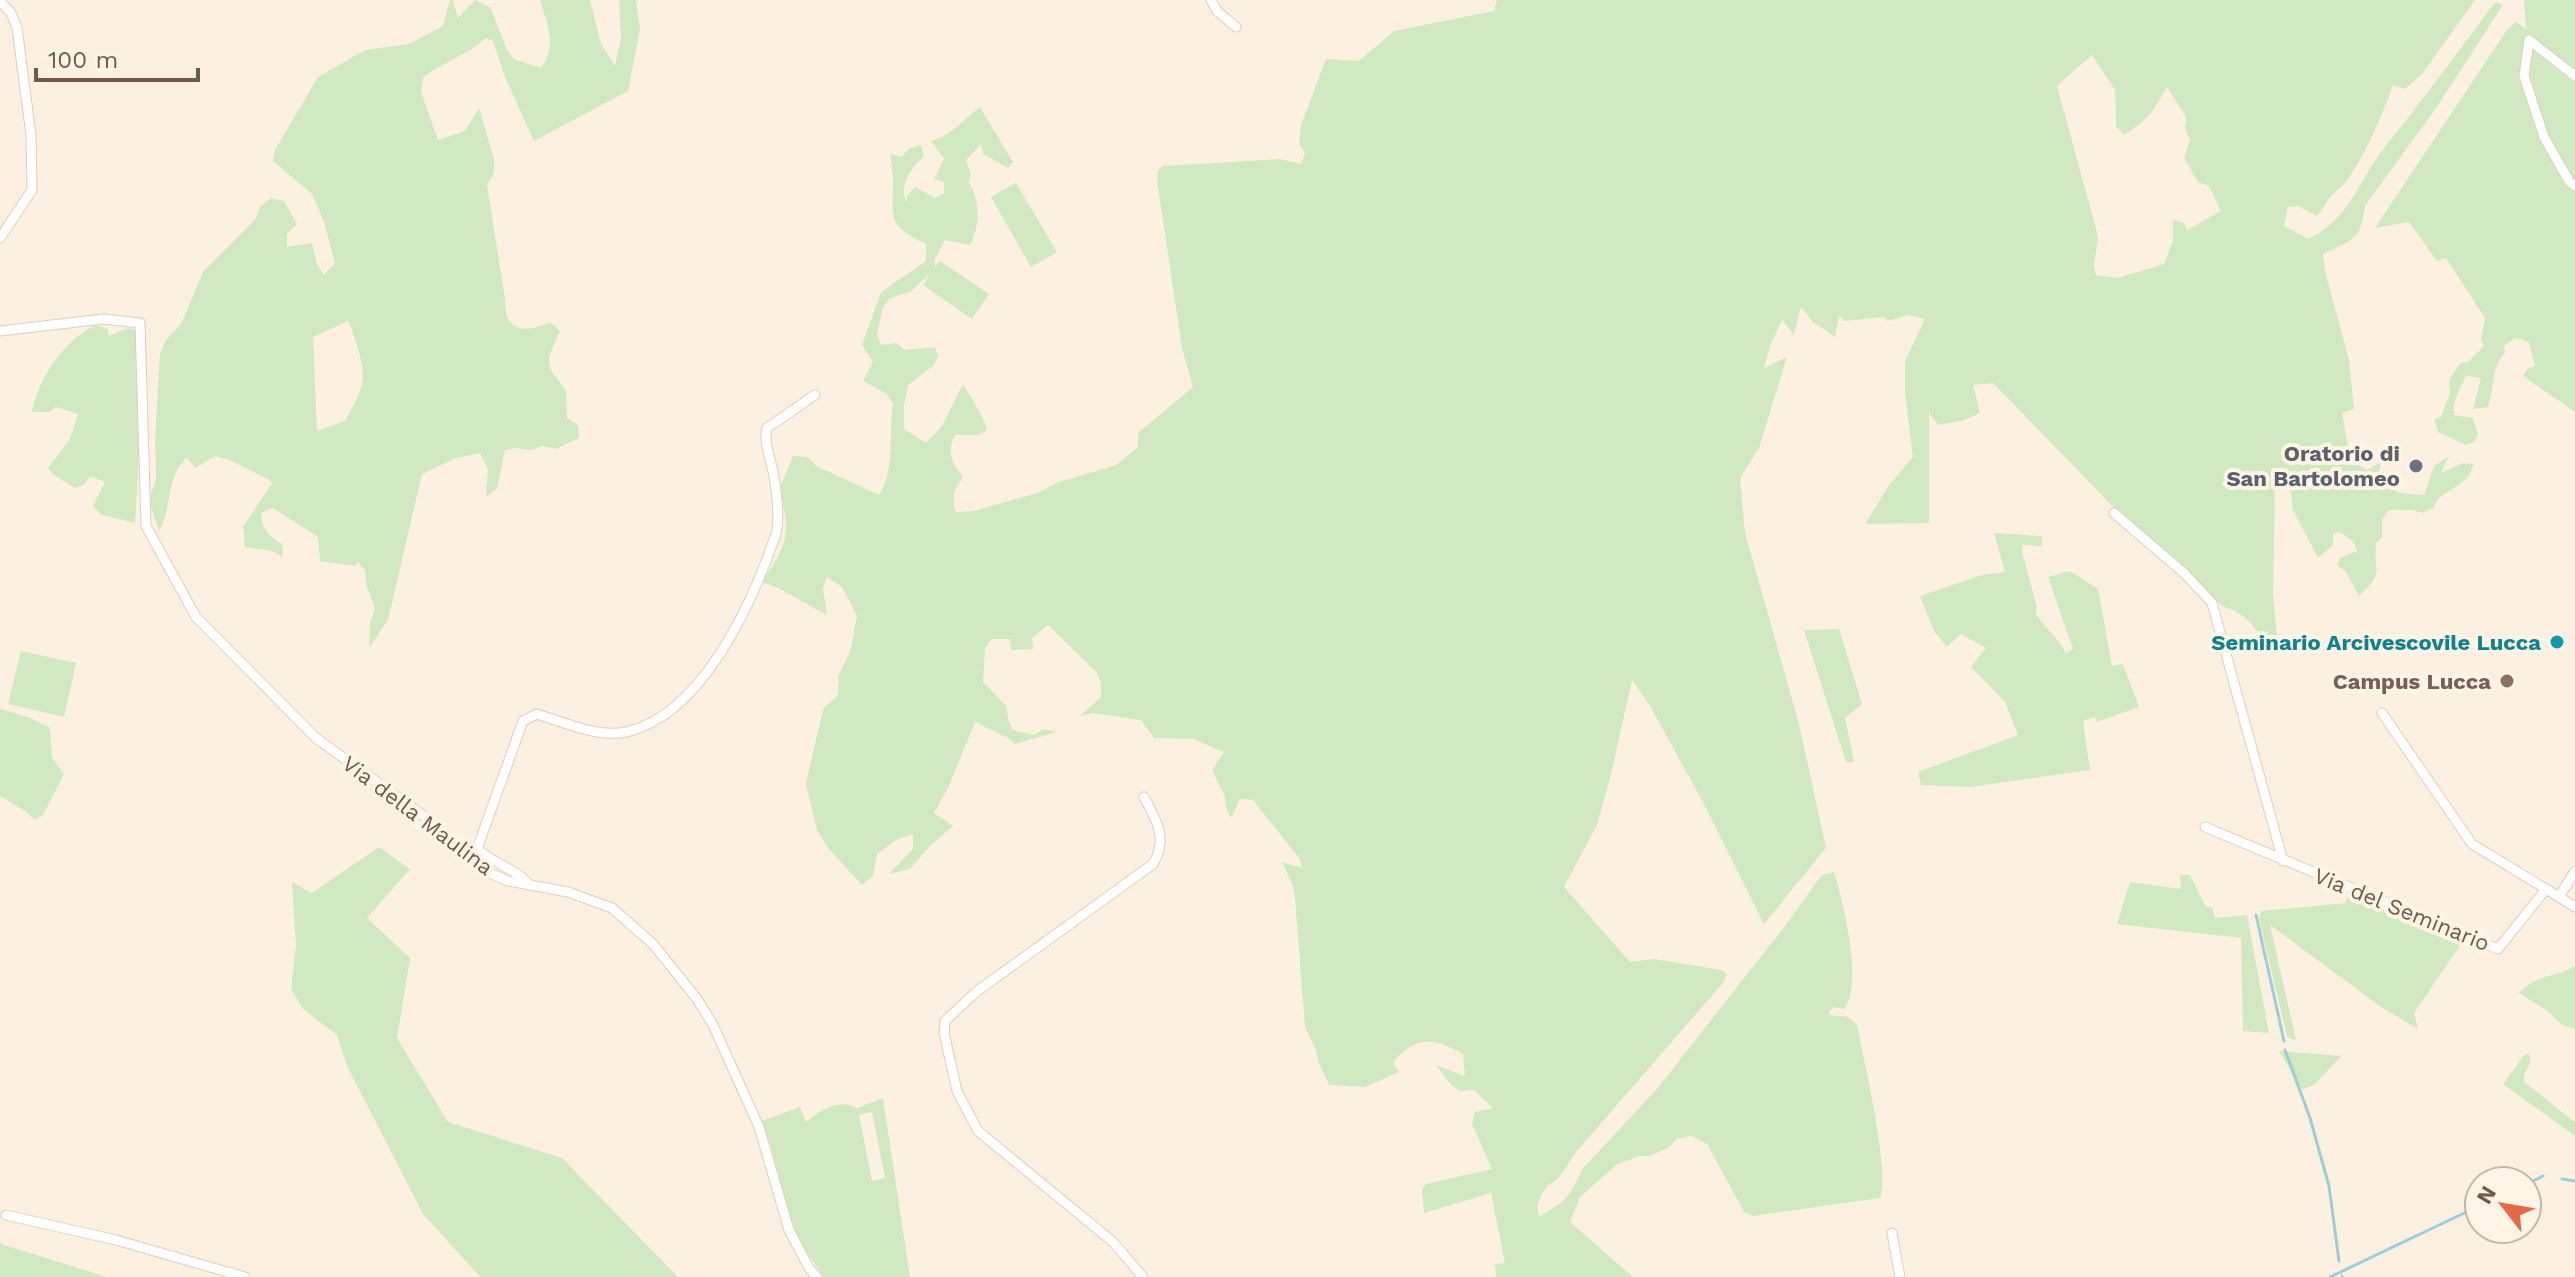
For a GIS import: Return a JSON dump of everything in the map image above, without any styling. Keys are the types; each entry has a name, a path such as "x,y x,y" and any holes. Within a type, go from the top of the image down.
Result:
{"street":[{"path":"1211,0 1217,11 1236,27"},
{"path":"0,1 11,13 17,28 31,135 32,190 0,238"},
{"path":"2575,76 2529,40 2524,76 2544,137 2575,186"},
{"name":"Via della Maulina","path":"0,331 103,319 140,323 146,526 196,617 316,738 428,819 485,871 508,881 568,892 612,908 653,944 697,999 713,1025 759,1127 789,1230 817,1277"},
{"path":"530,885 516,871 491,861 477,849 523,721 537,714 610,733 627,732 660,717 684,699 739,626 776,534 778,521 774,476 765,442 767,428 815,395"},
{"path":"2114,513 2185,574 2212,603 2283,861"},
{"path":"2382,713 2472,844 2575,907"},
{"path":"1143,1277 1113,1242 978,1131 957,1091 944,1033 945,1021 976,992 1153,864 1162,842 1161,831 1144,797"},
{"name":"Via del Seminario","path":"2205,827 2498,949 2546,889"},
{"path":"2559,897 2575,871"},
{"path":"6,1215 116,1240 245,1277"},
{"path":"1892,1233 1900,1277"}],"green space":[{"path":"450,0 453,0 458,18 475,0 491,8 506,48 514,59 541,68 550,43 540,0 590,0 601,44 615,66 621,38 619,0 636,0 640,29 628,91 534,141 505,77 493,41 486,38 423,77 421,92 438,140 465,131 479,108 494,159 494,173 487,185 508,318 512,324 524,329 550,322 560,331 549,356 550,369 566,391 567,418 578,425 579,438 556,449 543,446 531,450 505,450 497,489 486,497 488,469 480,453 456,458 422,474 388,620 369,648 370,623 375,609 366,584 365,570 357,562 356,566 320,561 318,537 273,508 261,513 262,519 267,532 282,544 283,557 271,551 245,547 243,527 273,482 230,460 215,456 195,468 187,458 175,474 159,531 151,507 151,493 156,479 160,353 166,340 181,324 203,272 255,220 260,207 271,198 284,201 297,224 287,234 287,247 312,243 317,264 324,275 335,263 324,222 312,194 273,161 275,150 318,77 365,50 409,44 443,26","holes":["348,321 362,364 361,389 345,421 317,431 313,337"]},
{"path":"1497,0 2475,0 2422,74 2405,89 2393,85 2359,161 2319,214 2316,216 2299,206 2288,207 2284,226 2308,239 2334,222 2344,210 2376,159 2489,10 2496,2 2503,5 2438,105 2365,206 2358,232 2348,242 2323,254 2349,360 2354,409 2342,413 2348,446 2355,460 2367,470 2381,462 2377,481 2393,490 2418,495 2424,495 2434,466 2449,456 2441,473 2463,463 2474,464 2468,478 2439,498 2433,508 2423,513 2389,510 2382,519 2382,537 2376,543 2373,582 2359,596 2346,572 2337,565 2340,558 2357,551 2353,541 2340,532 2333,534 2333,545 2318,558 2293,510 2288,470 2275,488 2273,596 2278,644 2266,647 2249,621 2222,606 2124,518 1993,383 1973,385 1980,413 1965,420 1938,425 1929,412 1929,523 1865,524 1890,484 1913,457 1905,393 1905,361 1925,319 1908,315 1888,321 1883,317 1845,321 1839,316 1835,337 1813,322 1801,307 1794,335 1782,320 1764,368 1787,357 1759,448 1740,478 1745,533 1799,724 1826,848 1764,924 1704,804 1650,706 1632,680 1597,825 1564,887 1630,962 1654,959 1722,970 1727,974 1723,983 1576,1152 1558,1179 1548,1185 1537,1206 1539,1217 1562,1202 1584,1167 1657,1089 1822,875 1834,872 1850,942 1852,981 1850,997 1844,1009 1833,1007 1828,1015 1849,1017 1857,1025 1879,1140 1882,1164 1880,1198 1753,1216 1744,1212 1707,1144 1691,1136 1677,1139 1669,1147 1650,1156 1639,1156 1616,1165 1580,1197 1570,1222 1633,1277 1496,1277 1495,1264 1505,1263 1491,1193 1424,1213 1422,1189 1426,1184 1492,1169 1472,1124 1475,1112 1493,1108 1474,1090 1461,1091 1452,1086 1436,1065 1465,1076 1463,1054 1434,1042 1418,1043 1393,1062 1399,1072 1365,1087 1329,1085 1305,1027 1295,898 1282,862 1302,868 1299,858 1253,800 1240,799 1231,818 1212,770 1224,752 1193,739 1154,738 1141,720 1092,713 1080,716 1101,697 1101,683 1097,673 1048,625 1032,638 1033,649 1011,650 1010,639 992,639 985,648 983,682 1007,707 1013,730 1034,735 1043,729 1057,732 1015,744 975,722 949,786 934,813 953,826 910,869 889,874 913,849 913,834 896,840 877,854 873,876 862,885 828,848 817,830 806,784 823,709 838,695 839,674 850,652 857,616 842,587 827,577 823,588 827,615 762,582 785,539 785,518 779,490 793,456 808,457 816,466 879,495 888,474 893,404 887,394 863,381 873,362 862,345 881,292 926,261 926,244 904,231 894,219 891,154 901,157 910,148 921,145 924,156 907,178 905,196 907,203 907,196 915,187 935,198 944,193 944,182 934,179 944,159 931,141 951,131 980,107 1013,162 1008,168 983,154 981,144 966,160 971,175 968,182 977,205 973,238 970,245 945,240 935,259 935,267 940,261 989,294 972,319 923,285 930,274 910,292 890,298 883,307 877,334 881,345 896,343 905,350 935,347 938,356 933,366 908,385 904,429 926,443 942,426 963,384 980,413 987,430 978,435 955,435 951,447 953,462 963,477 954,494 956,512 974,511 1116,465 1138,447 1138,433 1193,387 1182,348 1158,170 1163,166 1280,159 1301,164 1305,153 1299,144 1301,125 1326,59 1359,61 1394,31 1494,11","holes":["2092,55 2115,90 2116,126 2124,135 2150,114 2167,87 2186,117 2185,129 2190,140 2184,158 2198,182 2209,186 2221,211 2187,230 2184,223 2173,220 2173,240 2164,264 2117,278 2096,275 2094,266 2098,236 2057,86"]},
{"path":"2524,0 2575,0 2575,412 2523,376 2527,369 2535,366 2529,342 2515,338 2504,346 2505,353 2495,372 2488,407 2473,409 2481,378 2466,376 2459,390 2454,415 2473,418 2478,435 2474,442 2466,445 2438,432 2434,419 2441,417 2450,393 2452,375 2461,363 2468,362 2484,346 2481,339 2485,318 2446,258 2437,261 2409,222 2375,228 2507,30 2516,22 2526,29"},
{"path":"1016,183 1057,252 1031,267 991,197"},
{"path":"95,325 108,329 109,336 128,328 138,331 145,349 135,523 102,515 93,506 105,482 90,476 84,485 75,488 48,468 70,439 78,414 56,407 49,412 32,412 40,386 54,362 73,341"},
{"path":"1994,533 2042,536 2042,546 2022,545 2022,552 2037,608 2036,615 2066,653 2073,649 2048,577 2070,571 2098,589 2112,666 2123,664 2139,707 2097,722 2095,717 2083,721 2090,770 1970,787 1921,785 1918,772 2018,735 2005,702 1971,667 1986,648 1961,634 1947,647 1934,631 1920,596 1982,575 2005,572"},
{"path":"1839,629 1862,704 1845,718 1854,762 1846,762 1804,630"},
{"path":"21,651 76,663 64,717 8,704"},
{"path":"0,709 31,718 50,728 52,758 64,774 43,815 35,820 0,796"},
{"path":"379,847 410,869 367,918 410,958 397,1038 448,1122 562,1158 678,1277 480,1277 423,1214 347,1066 337,1035 303,1009 291,989 296,945 292,882 312,893"},
{"path":"2180,875 2190,875 2206,907 2212,907 2215,918 2247,915 2269,1033 2243,1031 2241,938 2117,924 2130,882 2181,889"},
{"path":"2347,895 2461,940 2461,944 2414,1013 2418,1029 2381,1007 2270,925 2296,1040 2287,1037 2259,919 2261,911 2346,903"},
{"path":"2575,966 2575,1029 2561,1024 2549,1012 2519,993 2533,982"},
{"path":"2279,1051 2341,1056 2315,1084 2302,1090"},
{"path":"2525,1054 2529,1054 2531,1061 2524,1082 2575,1122 2575,1136 2503,1084"},
{"path":"883,1098 910,1277 824,1277 800,1241 789,1217 774,1156 761,1121 800,1107 806,1122 836,1105 857,1108","holes":["872,1112 885,1178 872,1181 859,1115"]},
{"path":"1,1244 107,1277 0,1277"}],"waterway":[{"path":"2256,915 2284,1041"},
{"path":"2285,1050 2310,1118 2329,1186 2339,1261"},
{"path":"2562,1179 2575,1181"},
{"path":"2330,1277 2463,1214"}],"place":[{"name":"Oratorio di San Bartolomeo","path":"2416,466"},
{"name":"Seminario Arcivescovile Lucca","path":"2557,642"},
{"name":"Campus Lucca","path":"2507,681"}]}
